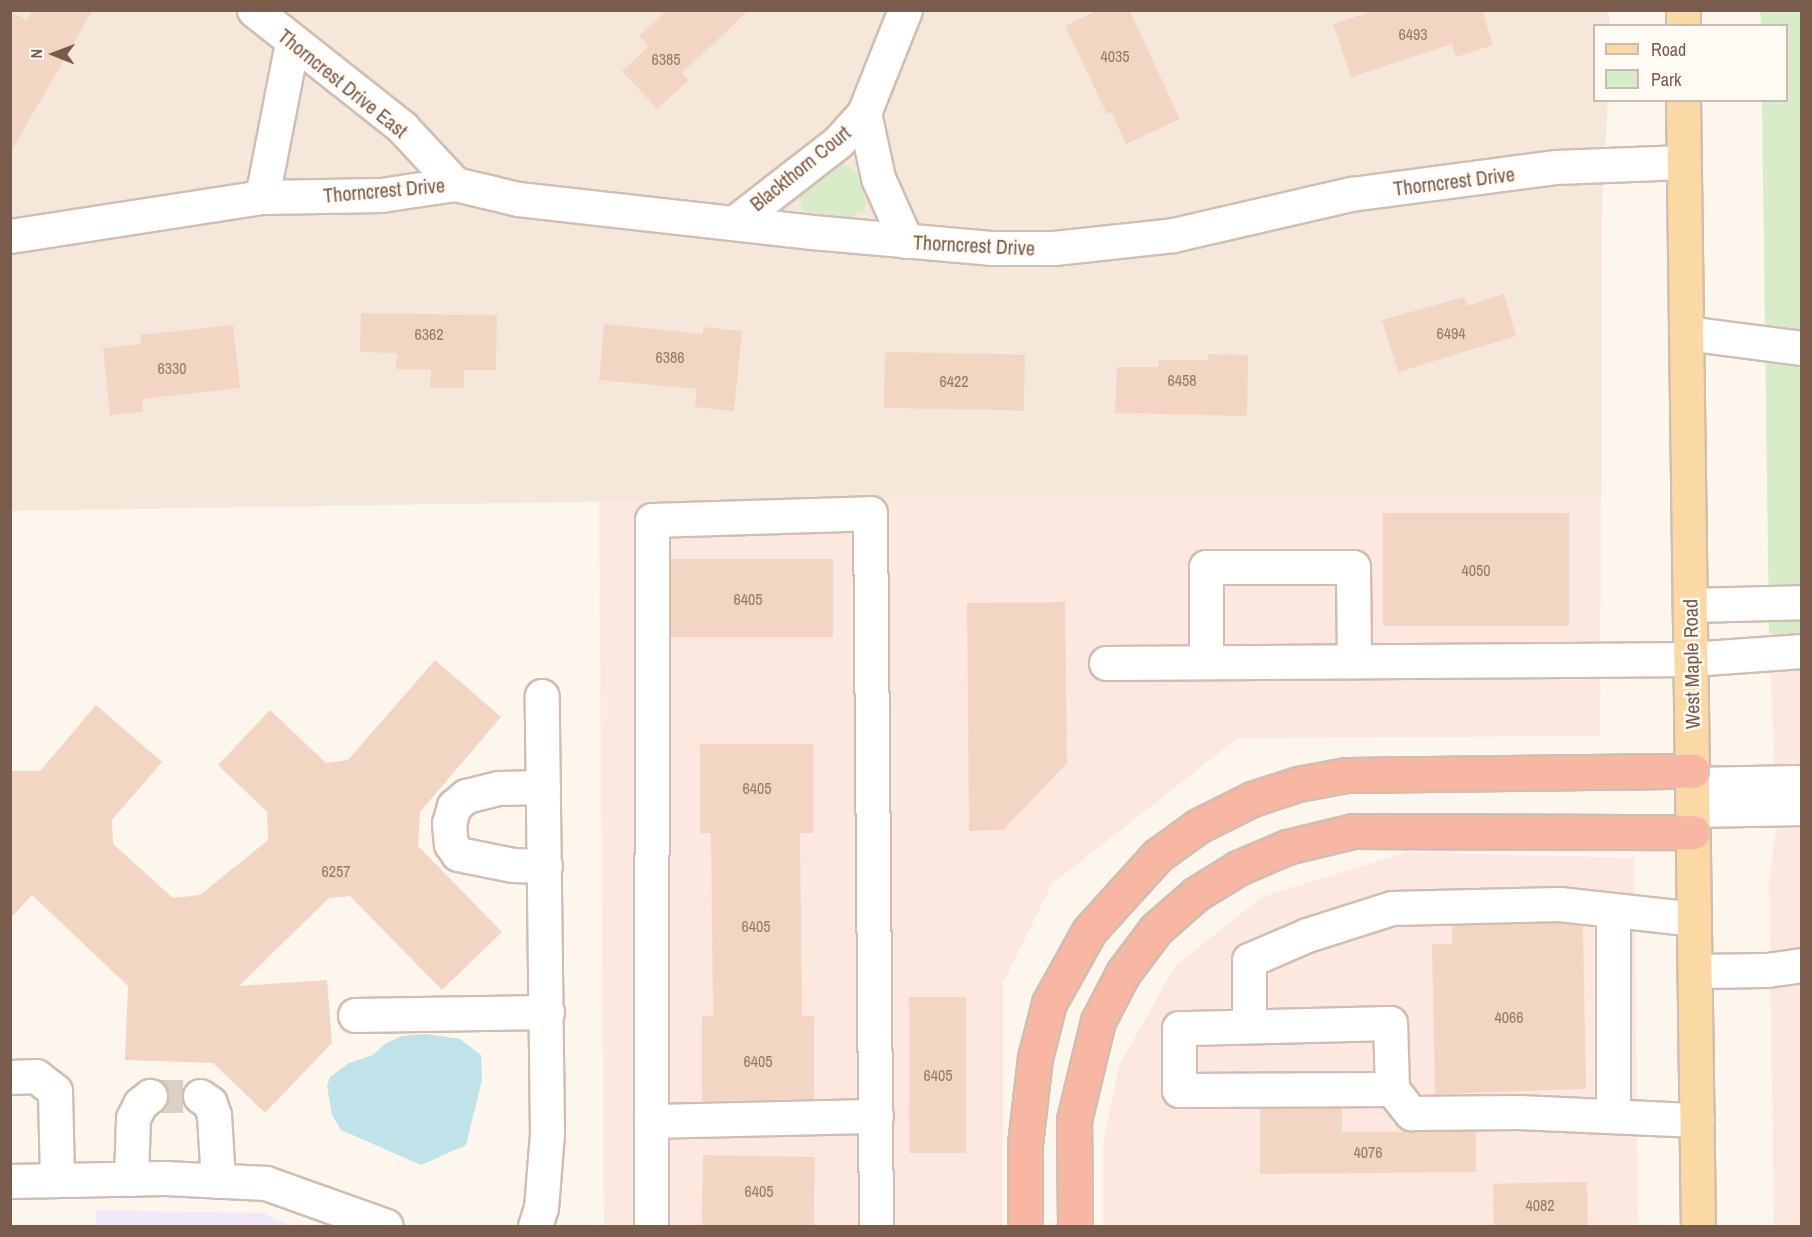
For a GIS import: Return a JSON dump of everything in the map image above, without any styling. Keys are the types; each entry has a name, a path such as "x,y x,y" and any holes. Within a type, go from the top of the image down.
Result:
{"highway":[{"path":"1025,1227 1025,1144 1035,1058 1049,1003 1089,931 1158,855 1198,826 1252,799 1298,784 1346,775 1693,799"},
{"path":"1075,1227 1074,1120 1098,1021 1123,973 1156,929 1196,894 1238,868 1287,848 1353,831 1693,799"}],"main road":[{"name":"West Maple Road","path":"1683,102 1698,1227"}],"street":[{"name":"Thorncrest Drive East","path":"254,10 292,43 402,126 455,184"},
{"name":"Blackthorn Court","path":"735,222 838,142 864,113 905,10"},
{"path":"262,197 292,43"},
{"name":"Blackthorn Court","path":"864,113 878,178 906,241"},
{"name":"Thorncrest Drive","path":"10,236 262,197 381,195 455,184 518,199 906,241 990,248 1100,245 1173,235 1352,194 1556,167 1683,162"},
{"path":"1686,333 1802,348"},
{"path":"651,1227 652,520 870,513 876,1227"},
{"path":"1206,662 1206,567 1353,567 1354,661"},
{"path":"1690,605 1802,602"},
{"path":"1106,663 1691,659 1802,651"},
{"path":"535,1227 542,1208 547,1134 542,696"},
{"path":"1693,799 1802,782"},
{"path":"543,787 498,788 473,793 454,806 448,823 451,844 458,854 502,863 545,866"},
{"path":"1693,799 1802,808"},
{"path":"1249,1026 1250,960 1307,934 1392,908 1559,904 1694,919"},
{"path":"1613,910 1613,1116"},
{"path":"1695,971 1767,970 1802,964"},
{"path":"355,1015 547,1012"},
{"path":"1392,1089 1179,1090 1179,1028 1390,1023 1392,1089 1411,1113 1518,1112 1697,1120"},
{"path":"10,1077 36,1076 55,1091 57,1180"},
{"path":"131,1179 133,1118 140,1104 150,1096"},
{"path":"200,1096 210,1103 214,1115 218,1180"},
{"path":"651,1121 876,1116"},
{"path":"10,1181 131,1179 266,1183 386,1227"}],"shaded area":[{"path":"10,11 1608,11 1610,24 1593,24 1593,102 1608,102 1602,201 1601,497 896,497 11,511"},
{"path":"896,497 1601,497 1600,736 1238,738 1052,884 1003,983 1003,1226 604,1226 599,501"},
{"path":"1801,633 1801,1226 1774,1226 1769,882 1777,820 1769,634"},
{"path":"1407,852 1634,858 1638,1226 1103,1226 1103,1143 1119,1066 1175,966 1262,897"},
{"path":"95,1210 263,1213 292,1226 97,1226"}],"green space":[{"path":"1760,11 1801,11 1801,633 1769,634 1762,102 1788,102 1788,24 1761,24"},
{"path":"841,163 856,171 866,202 864,212 848,218 804,211 799,199 803,189"}],"water":[{"path":"426,1034 460,1039 481,1055 482,1080 466,1145 421,1165 341,1130 332,1115 327,1086 330,1077 349,1063 373,1055 385,1044 401,1036"}],"building":[{"path":"32,10 93,10 10,153 10,11 27,20"},
{"path":"667,10 749,10 682,73 689,80 657,109 622,71 649,46 639,36"},
{"path":"1098,10 1129,10 1180,119 1126,144 1111,112 1107,114 1065,26"},
{"path":"1376,10 1482,10 1493,45 1456,57 1452,44 1351,77 1333,24"},
{"path":"1504,294 1516,336 1398,372 1382,320 1464,297 1467,306"},
{"path":"361,313 497,315 496,370 464,370 464,388 430,388 431,370 396,369 397,353 360,352"},
{"path":"604,324 703,334 703,327 742,331 734,411 695,407 697,389 599,380"},
{"path":"233,325 240,388 142,399 143,412 110,415 103,348 141,344 140,335"},
{"path":"885,352 1025,354 1024,410 884,408"},
{"path":"1208,354 1248,355 1247,416 1115,413 1117,367 1158,367 1159,360 1208,360"},
{"path":"1383,513 1569,513 1569,626 1383,626"},
{"path":"671,559 833,559 833,637 671,637"},
{"path":"1065,602 1067,763 1003,830 969,831 967,603"},
{"path":"435,660 501,717 420,812 418,846 502,932 442,990 350,896 329,898 239,986 327,980 332,1043 265,1113 213,1063 125,1060 128,986 32,895 10,919 10,771 40,771 96,705 162,762 112,820 113,844 173,898 200,895 268,840 267,812 218,765 270,710 326,763 348,760"},
{"path":"700,744 813,744 813,833 800,833 802,1016 814,1016 814,1099 702,1101 702,1016 713,1016 711,833 700,833"},
{"path":"1558,923 1583,926 1586,1089 1435,1094 1432,944 1452,944 1452,925"},
{"path":"909,997 966,997 966,1153 909,1153"},
{"path":"1260,1108 1342,1108 1342,1132 1476,1131 1476,1172 1260,1174"},
{"path":"703,1155 815,1157 814,1226 702,1226"},
{"path":"1587,1182 1588,1226 1494,1226 1493,1184"}],"tunnel":[{"path":"150,1096 200,1096"}]}
